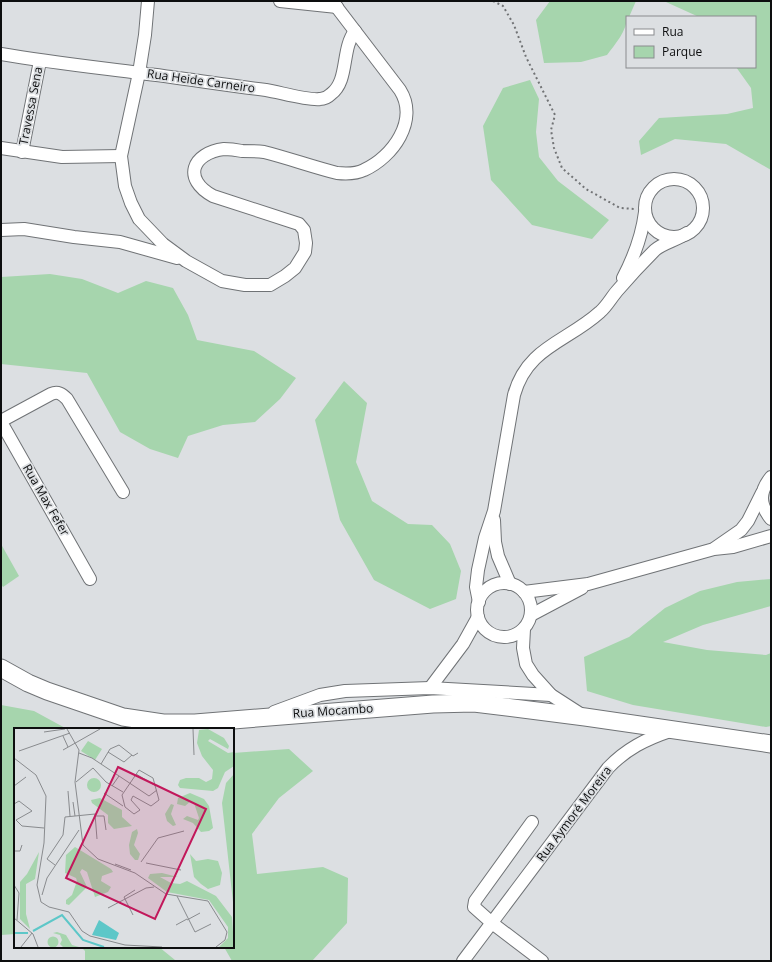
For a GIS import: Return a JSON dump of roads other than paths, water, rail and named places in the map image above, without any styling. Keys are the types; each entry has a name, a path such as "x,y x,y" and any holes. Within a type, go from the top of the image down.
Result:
{"main road":[{"name":"Rua Mocambo","path":"1,668 47,692 123,717 163,723 194,723 426,704 474,702 674,729"},
{"name":"Rua Aymoré Moreira","path":"674,729 771,744"}],"street":[{"path":"148,1 145,35 139,73 121,156 125,186 139,219 163,244 186,261 222,281 246,285 270,285 295,268 305,252 304,230 299,224 213,196 203,190 196,180 194,173 195,167 202,157 209,153 226,149 263,152 330,171 349,174 364,170 391,151 402,133 407,118 407,108 404,97 335,4 280,1"},
{"name":"Rua Heide Carneiro","path":"1,54 40,61 139,73 319,99 330,95 339,86 347,46 350,37 355,30"},
{"name":"Travessa Sena","path":"22,152 40,61"},
{"path":"1,148 62,157 121,156"},
{"path":"479,602 476,587 478,570 485,538 494,511 516,386 526,368 539,354 600,312 616,292 655,250 679,239 695,227 701,219 703,209 702,200 691,184 682,180 673,179 656,185 650,192 646,200 643,225 633,259 616,292"},
{"path":"645,209 647,218 652,226 659,232 668,236 678,236 687,233"},
{"path":"1,230 24,229 74,237 120,242 186,261"},
{"path":"1,422 55,392 61,393 67,399 123,492"},
{"name":"Rua Max Fefer","path":"1,422 90,579"},
{"path":"714,549 741,530 748,521 771,477"},
{"path":"762,493 762,502 765,512 771,519"},
{"path":"494,511 495,542 498,556 510,584"},
{"path":"524,592 588,584 714,549 733,547 771,536"},
{"path":"524,629 514,635 502,637 487,631 478,617 479,602 482,595 494,586 502,584 510,584 518,587 524,592 530,603 531,615 524,629 523,648 526,664 533,675 551,695 585,717"},
{"path":"531,615 588,584"},
{"path":"430,688 463,644 478,617"},
{"path":"263,717 320,695 345,692 430,688 551,695"},
{"name":"Rua Aymoré Moreira","path":"463,961 608,768 637,744 674,729"},
{"path":"532,822 475,901 474,907 492,923 542,961"}]}
